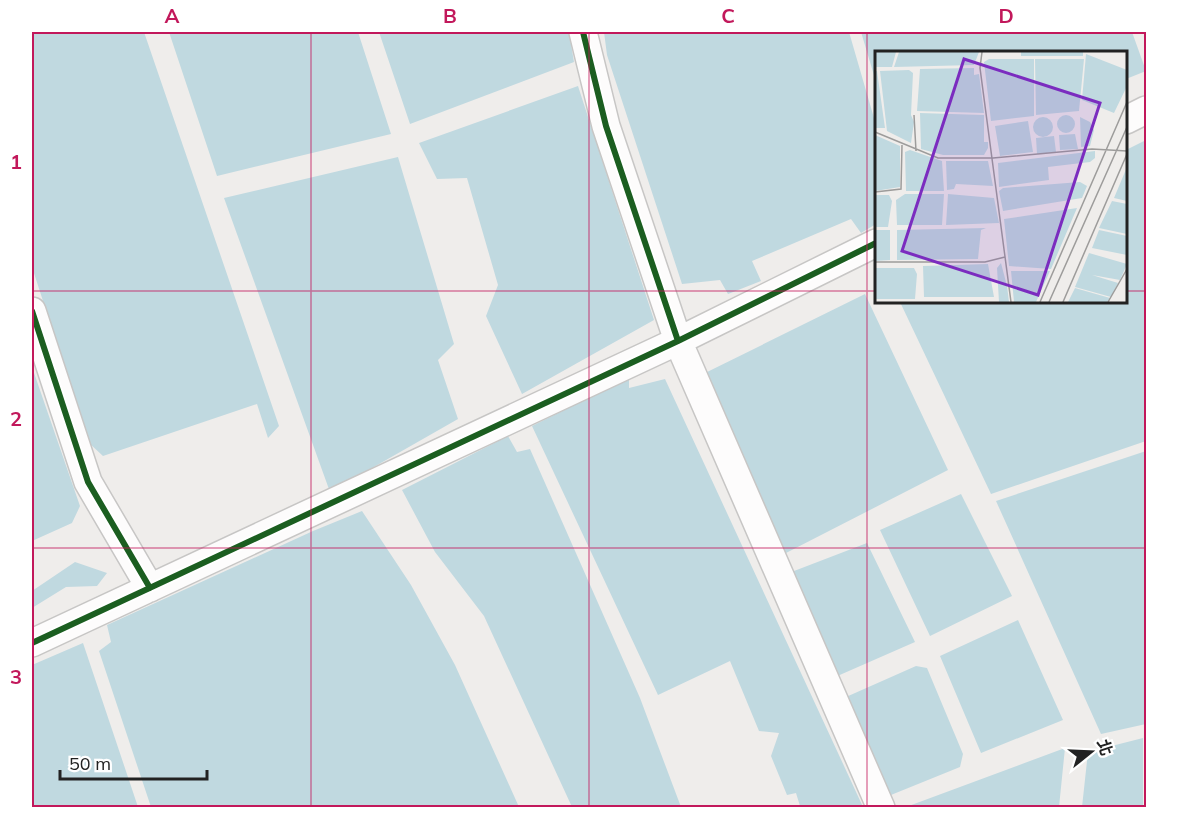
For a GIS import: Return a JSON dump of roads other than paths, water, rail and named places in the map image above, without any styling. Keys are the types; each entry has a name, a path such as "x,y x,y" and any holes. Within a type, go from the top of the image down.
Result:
{"street":[{"path":"583,32 606,126 678,341 881,807"},
{"path":"1127,119 1146,110"},
{"path":"32,643 678,341 875,243"},
{"path":"32,311 88,482 150,588"}],"water":[{"path":"32,32 144,32 279,426 268,438 257,404 103,456 89,443 32,267"},
{"path":"169,32 358,32 391,134 217,176"},
{"path":"379,32 569,32 574,62 410,124"},
{"path":"604,32 849,32 875,122 875,225 861,233 851,219 752,261 761,281 728,294 720,280 682,284 607,55"},
{"path":"861,32 1132,32 1146,71 1127,79 1127,51 875,51 875,79"},
{"path":"578,86 654,320 522,394 486,316 498,285 467,178 437,179 419,143"},
{"path":"1146,140 1146,441 991,494 900,303 1127,303 1127,150"},
{"path":"398,157 454,344 438,360 458,419 330,492 224,198"},
{"path":"865,294 948,470 786,553 774,547 701,375"},
{"path":"32,367 80,506 72,523 32,541"},
{"path":"629,378 629,388 665,379 863,807 799,807 796,793 787,795 771,756 779,733 759,731 730,661 658,695 532,426"},
{"path":"508,436 517,452 530,449 640,698 681,807 572,807 484,616 435,552 402,490"},
{"path":"1146,451 1146,724 1101,734 996,501"},
{"path":"961,494 1012,596 930,636 880,530"},
{"path":"362,511 411,585 455,665 519,807 151,807 99,651 111,642 107,625"},
{"path":"867,543 915,642 826,681 781,576"},
{"path":"75,562 107,573 97,586 66,587 32,608 32,591"},
{"path":"1018,620 1063,720 981,753 940,656"},
{"path":"83,643 138,807 32,807 32,665"},
{"path":"916,666 927,668 963,754 960,767 886,797 846,697"},
{"path":"1143,738 1143,805 1141,807 1082,807 1088,752"},
{"path":"1065,748 1059,807 906,807"}]}
